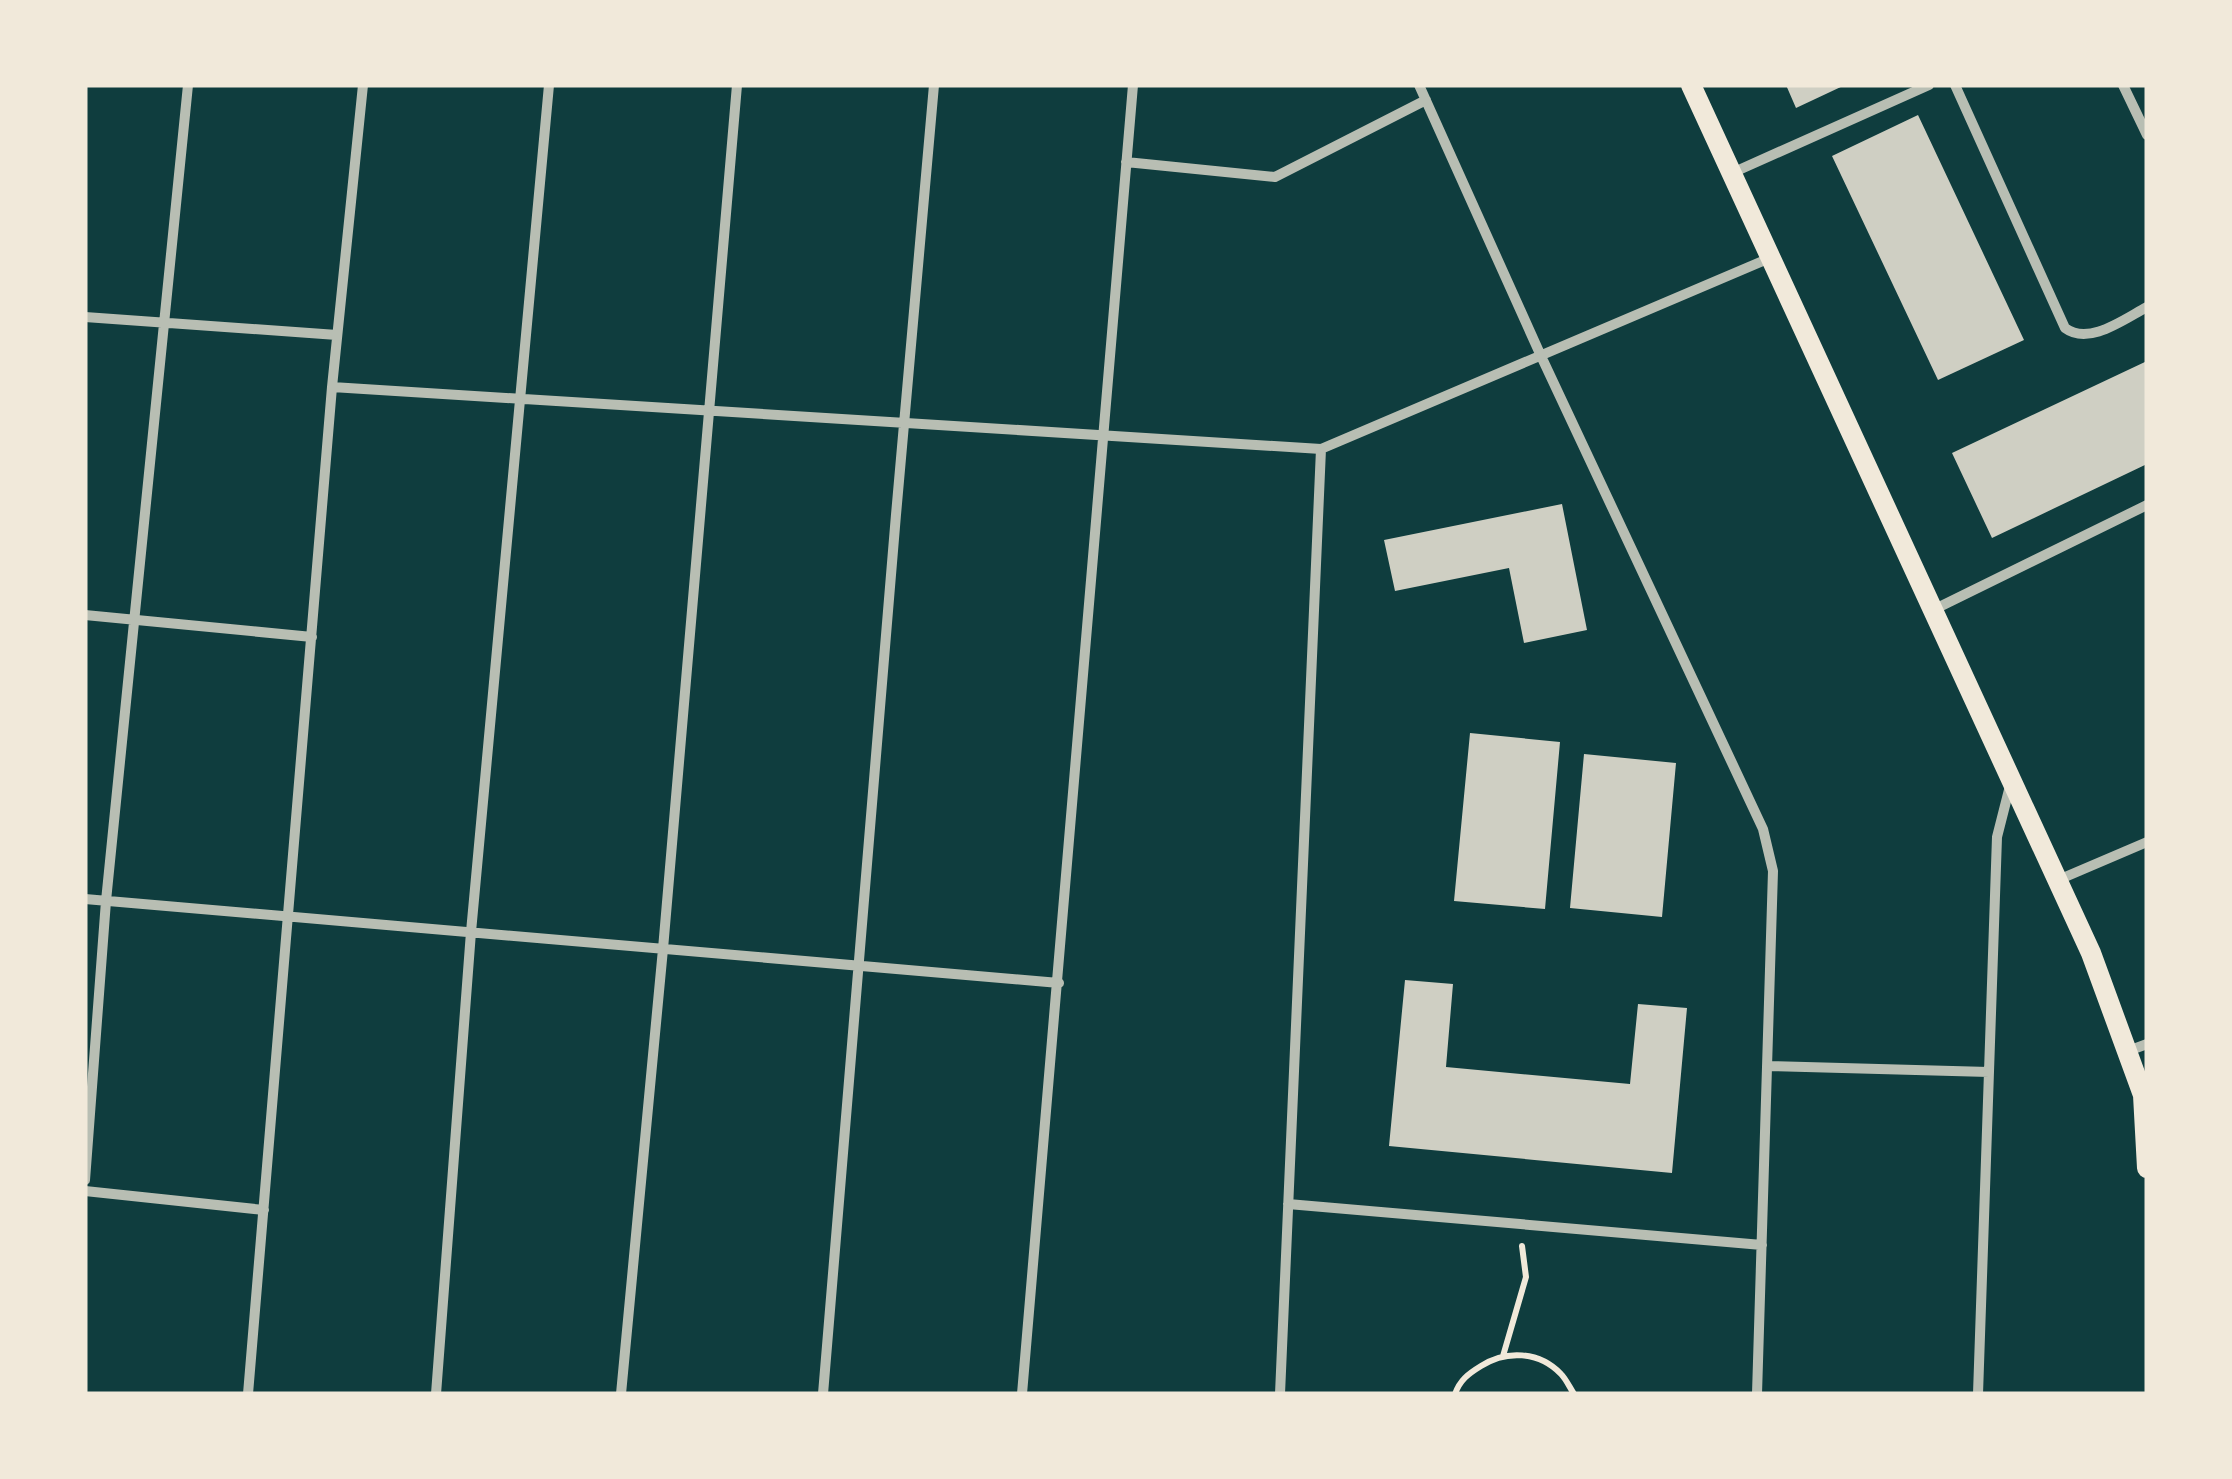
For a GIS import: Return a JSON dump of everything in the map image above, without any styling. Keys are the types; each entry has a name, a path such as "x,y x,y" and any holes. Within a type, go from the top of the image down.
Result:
{"main road":[{"path":"1691,85 2137,1048 2147,1168"}],"street":[{"path":"85,1180 106,901 188,85"},
{"path":"248,1394 332,387 363,85"},
{"path":"436,1394 471,932 549,85"},
{"path":"621,1394 737,85"},
{"path":"823,1394 902,422 934,85"},
{"path":"1022,1394 1132,85"},
{"path":"1419,85 1540,356 1762,829 1773,870 1757,1394"},
{"path":"1732,174 1929,85"},
{"path":"1954,85 2065,328 2073,334 2090,335 2147,307"},
{"path":"2123,85 2147,135"},
{"path":"1126,162 1275,177 1426,100"},
{"path":"332,387 1321,449 1770,258"},
{"path":"85,317 337,335"},
{"path":"1280,1394 1321,449"},
{"path":"1933,610 2147,505"},
{"path":"85,615 312,637"},
{"path":"1978,1394 1997,837 2011,780"},
{"path":"2058,880 2147,842"},
{"path":"85,899 1059,982"},
{"path":"1766,1066 1989,1072"},
{"path":"85,1192 264,1210"},
{"path":"1288,1204 1762,1245"}],"path":[{"path":"1503,1356 1526,1277 1519,1224"},
{"path":"1455,1394 1465,1376 1503,1356 1528,1356 1549,1364 1574,1394"}],"building":[{"path":"1786,85 1845,85 1796,108"},
{"path":"1918,115 2024,340 1938,380 1832,156"},
{"path":"2147,361 2147,464 1992,538 1952,453"},
{"path":"1562,504 1587,630 1524,643 1509,568 1395,591 1384,540"},
{"path":"1470,733 1560,742 1545,909 1454,901"},
{"path":"1584,754 1676,763 1662,917 1570,908"},
{"path":"1405,980 1453,984 1446,1067 1630,1084 1638,1004 1687,1008 1672,1173 1389,1146"}]}
